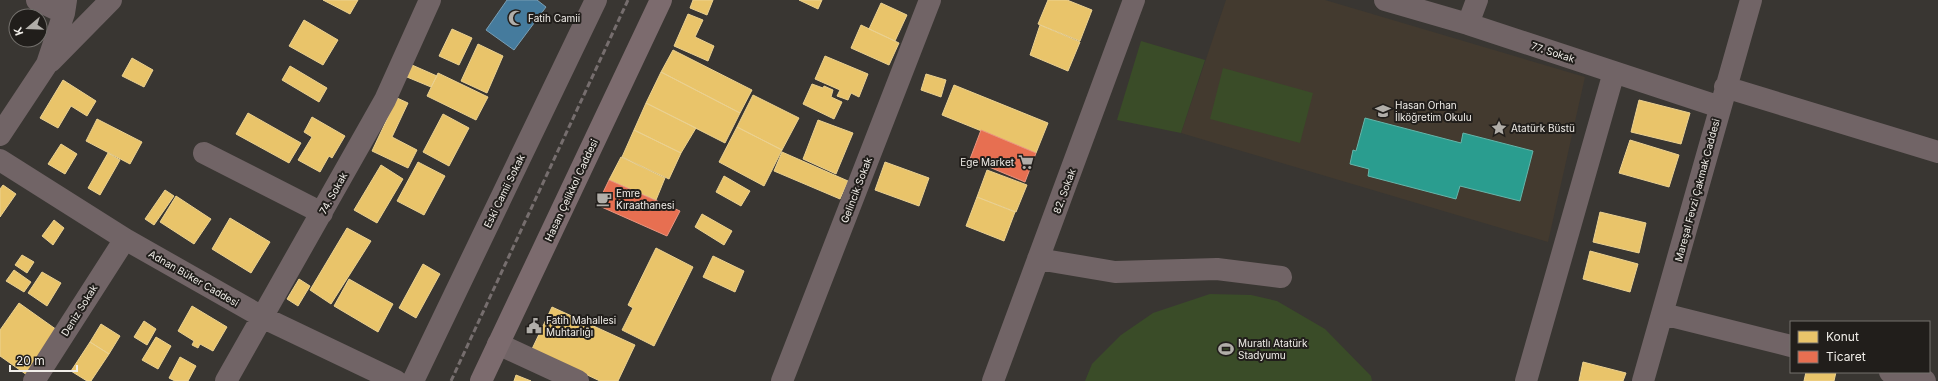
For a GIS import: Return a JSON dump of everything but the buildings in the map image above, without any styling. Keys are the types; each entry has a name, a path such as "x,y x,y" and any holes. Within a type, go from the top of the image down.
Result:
{"main road":[{"name":"Hasan Çelikkol Caddesi","path":"482,381 498,344 661,0"}],"street":[{"path":"37,0 65,6 47,64"},
{"path":"0,135 47,64 111,0"},
{"name":"74. Sokak","path":"226,381 264,318 385,100 430,0"},
{"name":"Eski Camii Sokak","path":"413,381 596,0"},
{"name":"Gelincik Sokak","path":"782,381 930,0"},
{"name":"82. Sokak","path":"993,381 1134,0"},
{"path":"1468,24 1477,0"},
{"name":"Mareşal Fevzi Çakmak Caddesi","path":"1644,381 1722,97 1751,0"},
{"name":"77. Sokak","path":"1380,5 1468,24 1614,72 1722,97 1938,152"},
{"path":"1526,381 1614,72"},
{"path":"204,153 322,213"},
{"name":"Adnan Büker Caddesi","path":"0,160 125,239 264,318 396,381"},
{"name":"Deniz Sokak","path":"34,381 125,239"},
{"path":"1038,259 1115,272 1216,269 1281,277"},
{"path":"1663,314 1790,346"},
{"path":"498,344 578,381"},
{"path":"1894,373 1925,381"}],"shaded area":[{"name":"Hasan Orhan İlköğretim Okulu","path":"1226,0 1325,0 1585,77 1548,242 1181,133"}],"green space":[{"path":"1141,41 1205,60 1181,133 1117,120"},
{"path":"1223,68 1313,93 1300,143 1210,119"},
{"name":"Muratlı Atatürk Stadyumu","path":"1210,294 1251,295 1277,301 1325,329 1371,376 1372,381 1085,381 1092,364 1121,335 1153,313"}],"railway":[{"path":"451,381 628,0"}],"place":[{"name":"Fatih Camii","path":"516,18"},
{"name":"Hasan Orhan İlköğretim Okulu","path":"1383,111"},
{"name":"Atatürk Büstü","path":"1499,128"},
{"name":"Ege Market","path":"1026,162"},
{"name":"Emre Kıraathanesi","path":"604,199"},
{"name":"Fatih Mahallesi Muhtarlığı","path":"534,326"},
{"name":"Muratlı Atatürk Stadyumu","path":"1226,349"}]}
